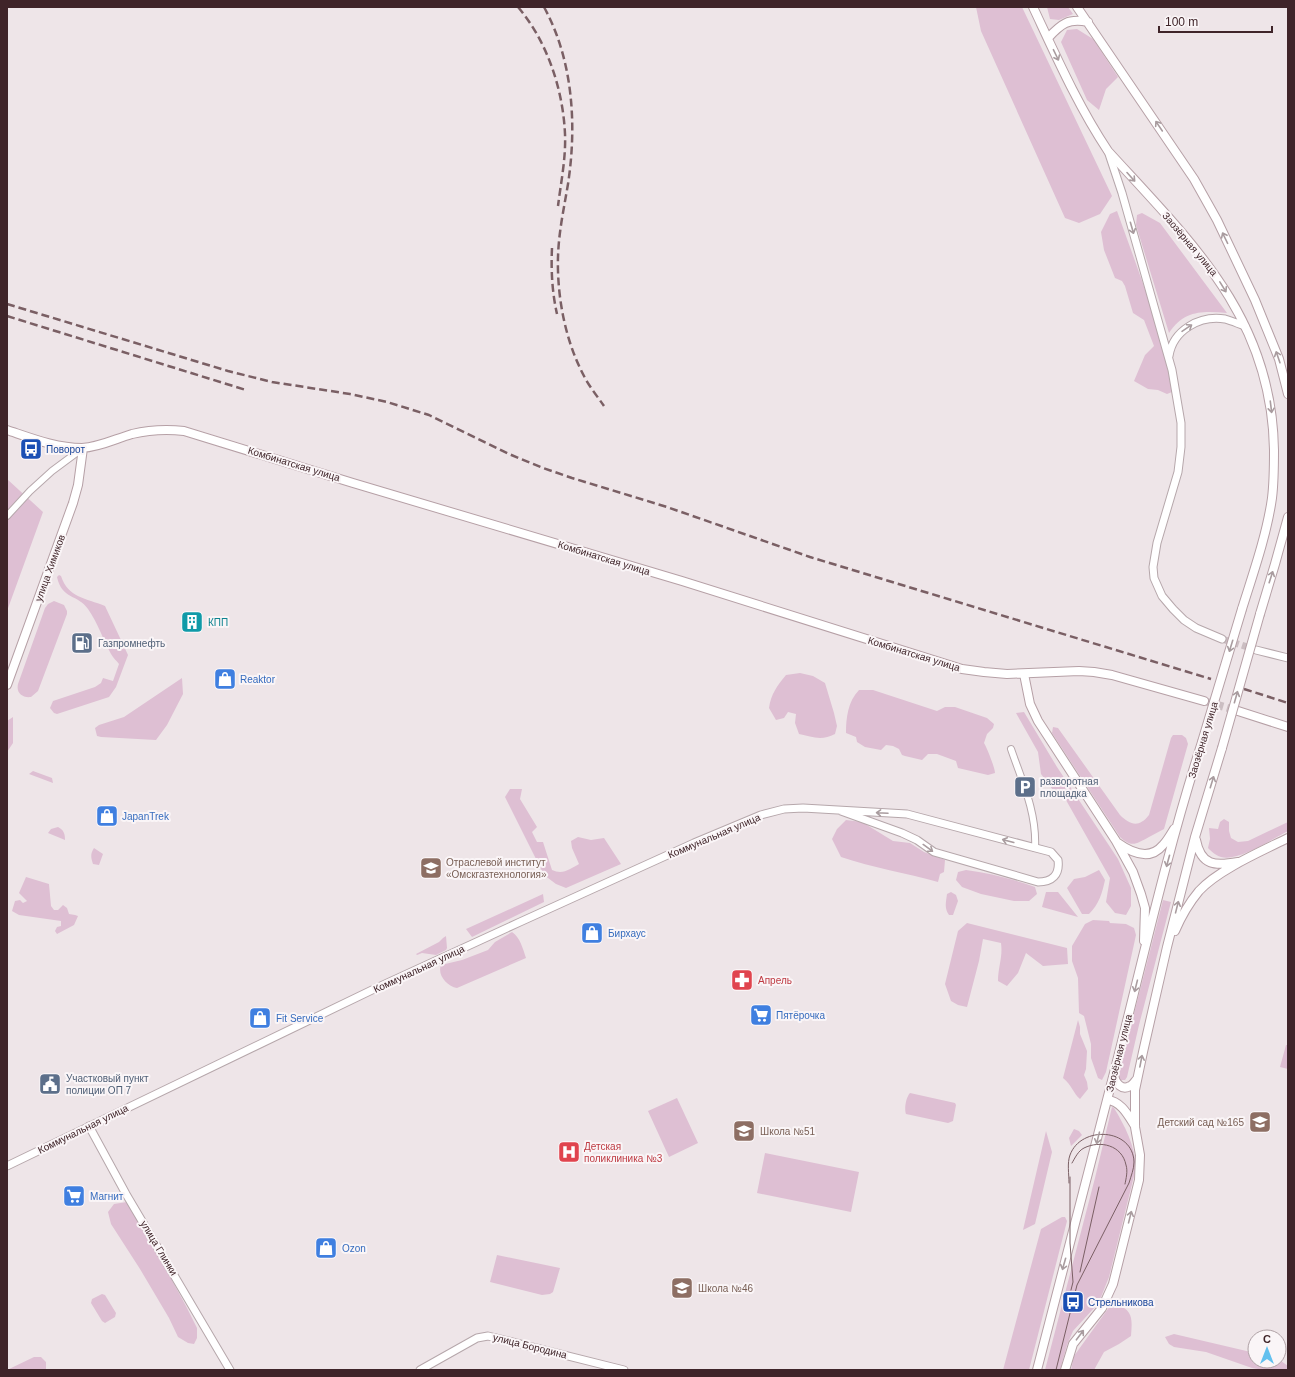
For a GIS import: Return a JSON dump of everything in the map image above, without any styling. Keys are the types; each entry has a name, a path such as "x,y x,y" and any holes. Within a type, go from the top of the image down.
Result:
{"main road":[{"name":"Заозёрная улица","path":"1033,7 1078,101 1097,135 1108,151 1193,245 1233,302 1253,343 1263,370 1270,399 1274,432 1274,477 1268,520 1178,823 1037,1370"},
{"path":"1077,7 1181,157 1213,213 1239,265 1269,332 1279,359 1288,394"},
{"path":"1048,38 1058,28 1068,22 1076,20 1088,22"},
{"name":"Комбинатская улица","path":"7,430 64,447 83,448 148,431 184,431 682,581 962,669 984,672 1024,674 1079,671 1094,672 1112,675 1204,701"},
{"name":"улица Химиков","path":"7,685 73,503 78,485 83,448"},
{"name":"Заозёрная улица","path":"1065,1370 1073,1344 1102,1308 1113,1284 1139,1180 1140,1154 1135,1127 1135,1090 1137,1079 1167,948 1195,837 1288,517"},
{"path":"1024,674 1030,704 1038,721 1116,841 1133,872 1141,894 1144,908 1143,956"},
{"path":"1238,711 1288,727"},
{"path":"1116,841 1127,850 1145,855 1155,852 1163,846 1178,823"},
{"path":"1195,837 1200,854 1212,863 1222,865 1244,860"},
{"path":"1167,948 1179,921 1199,891 1212,880 1244,860 1288,838"},
{"path":"1114,1074 1116,1083 1126,1087 1130,1087 1137,1079"},
{"path":"1107,1100 1118,1104 1129,1116 1135,1127"}],"street":[{"name":"Заозёрная улица","path":"1108,151 1122,193 1163,337 1181,423 1181,447 1178,472 1157,544 1153,567 1154,578 1162,596 1184,620 1196,628 1222,640"},
{"path":"1169,360 1170,347 1186,327 1200,321 1214,318 1233,321 1245,326"},
{"path":"7,516 52,470 83,448"},
{"path":"1256,650 1288,658"},
{"path":"1010,749 1031,807 1035,834 1035,848"},
{"name":"Коммунальная улица","path":"7,1166 372,990 576,896 726,829 761,815 784,809 803,808 907,814 1051,852 1058,860 1056,872 1054,878 1038,882 934,852 917,840 902,833 841,811"},
{"name":"улица Глинки","path":"89,1126 126,1194 230,1370"},
{"name":"улица Бородина","path":"420,1370 477,1338 488,1336 624,1370"}],"shaded area":[{"path":"976,7 1022,7 1112,196 1100,214 1079,223 1065,218 981,31"},
{"path":"1047,7 1068,7 1073,14 1059,20 1050,19"},
{"path":"1077,29 1093,39 1118,77 1106,89 1099,110 1087,100 1061,42 1067,30"},
{"path":"1117,211 1156,323 1168,369 1172,392 1167,394 1158,390 1148,389 1134,381 1145,355 1154,346 1144,320 1133,313 1125,286 1122,281 1115,278 1104,250 1101,232 1110,214"},
{"path":"1142,213 1160,223 1227,313 1202,312 1188,316 1175,325 1169,333 1136,225 1137,215"},
{"path":"7,479 43,512 7,611"},
{"path":"59,575 68,589 73,593 105,606 128,655 116,687 109,697 57,714 50,708 53,701 95,687 101,683 103,678 113,681 119,664 111,654 95,620 88,609 84,604 63,590 57,577"},
{"path":"54,601 64,605 67,614 38,691 31,697 25,697 20,694 18,684 45,608 48,604"},
{"path":"800,673 813,676 825,683 837,726 835,734 821,738 799,734 795,723 796,714 788,712 784,718 776,720 769,708 771,698 775,690 786,675"},
{"path":"182,678 183,694 167,725 156,740 97,736 95,728 99,725 124,717"},
{"path":"859,690 873,690 937,711 945,707 955,707 987,718 994,724 993,728 987,734 984,743 991,758 995,773 988,775 958,768 956,761 937,754 928,754 922,760 902,755 899,749 893,746 886,745 881,750 865,747 857,742 856,737 846,733 848,710 852,699"},
{"path":"1024,712 1057,767 1118,859 1131,888 1131,906 1126,915 1115,913 1106,902 1110,878 1062,793 1053,790 1041,774 1038,752 1016,713"},
{"path":"13,717 13,743 7,752 7,721"},
{"path":"1053,727 1058,728 1120,815 1127,821 1134,824 1142,822 1149,815 1171,738 1173,735 1182,735 1186,738 1188,744 1164,829 1141,842 1134,844 1128,843 1120,837 1052,733"},
{"path":"33,771 52,778 53,783 29,774"},
{"path":"510,789 522,789 520,799 537,827 532,832 537,842 543,842 552,870 563,872 579,864 572,848 571,841 578,837 591,840 604,838 621,864 566,888 556,884 544,875 505,797"},
{"path":"1224,819 1229,822 1231,838 1238,842 1248,841 1288,822 1288,831 1245,853 1228,858 1221,857 1208,848 1210,839 1209,828 1218,829 1220,822"},
{"path":"846,820 862,822 893,841 910,843 924,852 945,860 944,872 940,874 938,882 841,857 832,839 837,829"},
{"path":"58,827 64,832 65,840 48,833 51,829"},
{"path":"94,848 103,854 99,865 93,864 92,862 91,854"},
{"path":"966,870 1027,884 1035,887 1037,894 1029,901 1014,901 981,894 962,887 956,880 958,872"},
{"path":"1099,870 1105,880 1100,898 1089,914 1082,914 1067,888 1074,879 1085,877"},
{"path":"26,877 49,884 51,906 54,910 58,910 63,905 67,908 69,914 78,916 74,925 57,934 55,931 57,927 61,926 61,921 19,915 12,911 15,901 20,900 23,903 27,901 19,893"},
{"path":"951,892 956,895 958,901 953,915 949,915 946,910 946,902 947,894"},
{"path":"1046,892 1058,892 1078,917 1042,907"},
{"path":"543,894 544,902 472,937 466,929"},
{"path":"1163,900 1171,902 1127,1077 1125,1080 1119,1080 1120,1069"},
{"path":"1093,920 1126,924 1134,928 1136,935 1106,1072 1102,1080 1098,1078 1091,1058 1091,1044 1084,1016 1079,1013 1078,978 1072,961 1072,946 1085,924"},
{"path":"967,923 1067,948 1068,964 1043,966 1026,953 1018,973 1007,986 998,981 1001,943 983,939 967,1007 958,1005 951,1001 945,984 958,931"},
{"path":"512,932 519,940 526,958 457,988 453,987 444,980 440,973 441,965 462,960 488,950 495,942"},
{"path":"446,936 446,950 436,955 422,953 416,954 439,942"},
{"path":"1078,1020 1080,1034 1087,1051 1086,1069 1084,1075 1088,1089 1080,1099 1063,1078"},
{"path":"1286,1045 1288,1045 1288,1069 1280,1067"},
{"path":"910,1093 955,1103 956,1105 953,1121 948,1123 906,1114 905,1109 907,1097"},
{"path":"677,1098 698,1143 669,1157 648,1111"},
{"path":"1112,1107 1114,1108 1129,1136 1134,1152 1136,1168 1109,1277 1101,1297 1095,1307 1073,1331 1067,1345 1060,1370 1045,1370 1095,1178"},
{"path":"1074,1129 1079,1131 1082,1135 1071,1146 1069,1138"},
{"path":"1046,1131 1052,1152 1035,1224 1023,1230"},
{"path":"765,1153 859,1172 851,1212 757,1193"},
{"path":"127,1202 149,1238 197,1328 197,1338 194,1344 188,1343 178,1337 169,1318 140,1269 111,1224 108,1212 114,1204"},
{"path":"1062,1217 1065,1217 1067,1221 1029,1370 1003,1370 1041,1229"},
{"path":"497,1255 560,1268 553,1292 542,1295 490,1282"},
{"path":"102,1294 105,1295 116,1313 115,1317 105,1323 102,1321 91,1303 92,1299"},
{"path":"1117,1305 1123,1307 1131,1317 1131,1336 1104,1352 1094,1370 1071,1370 1074,1356 1110,1306"},
{"path":"1174,1334 1247,1351 1247,1366 1206,1352 1174,1347 1169,1344 1165,1337"},
{"path":"34,1357 41,1357 46,1362 46,1370 7,1370"},
{"path":"1287,1365 1288,1366 1288,1370 1258,1369 1287,1369"}],"tunnel":[{"path":"1222,639 1254,649"},
{"path":"1204,701 1238,711"}],"tram line":[{"path":"1056,1370 1077,1285 1129,1183 1134,1165 1131,1151 1125,1142 1106,1134 1095,1135 1084,1139 1076,1145 1070,1155 1068,1165 1069,1183"},
{"path":"1072,1163 1078,1153 1084,1148 1097,1144 1110,1146 1124,1158 1127,1170 1125,1184"},
{"path":"1070,1177 1070,1243 1073,1282 1071,1290"},
{"path":"1080,1272 1099,1187"}],"railway":[{"path":"518,7 528,20 545,50 552,66 561,100 564,117 565,143 558,206"},
{"path":"544,7 554,27 567,71 572,116 571,162 558,248 560,298 565,325 578,364 588,384 604,406"},
{"path":"552,248 552,281 557,314"},
{"path":"7,304 228,371 272,382 350,394 387,402 429,415 509,454 572,478 667,507 810,557 1211,679"},
{"path":"7,316 246,390"},
{"path":"1244,689 1288,703"}],"place":[{"name":"Поворот","path":"31,449"},
{"name":"КПП","path":"192,622"},
{"name":"Газпромнефть","path":"82,643"},
{"name":"Reaktor","path":"225,679"},
{"name":"разворотная площадка","path":"1025,787"},
{"name":"JapanTrek","path":"107,816"},
{"name":"Отраслевой институт «Омскгазтехнология»","path":"431,868"},
{"name":"Бирхаус","path":"592,933"},
{"name":"Апрель","path":"742,980"},
{"name":"Пятёрочка","path":"761,1015"},
{"name":"Fit Service","path":"260,1018"},
{"name":"Участковый пункт полиции ОП 7","path":"50,1084"},
{"name":"Детский сад №165","path":"1260,1122"},
{"name":"Школа №51","path":"744,1131"},
{"name":"Детская поликлиника №3","path":"569,1152"},
{"name":"Магнит","path":"74,1196"},
{"name":"Ozon","path":"326,1248"},
{"name":"Школа №46","path":"682,1288"},
{"name":"Стрельникова","path":"1073,1302"}]}
